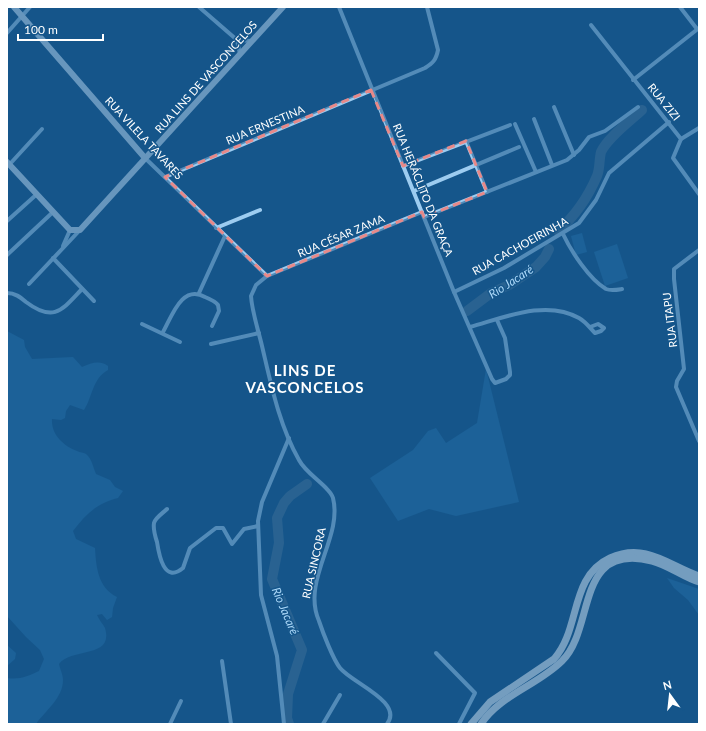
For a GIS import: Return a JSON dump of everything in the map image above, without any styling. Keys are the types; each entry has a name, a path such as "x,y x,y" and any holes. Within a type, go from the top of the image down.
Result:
{"main road":[{"path":"471,724 490,702 554,659 560,652 565,642 585,581 591,573 606,560 623,553 644,554 656,557 699,576"},
{"path":"481,724 495,708 552,670 567,656 575,640 589,592 599,574 605,568 626,559 646,560 654,562 699,582"}],"street":[{"name":"RUA VILELA TAVARES","path":"14,7 145,158 267,276"},
{"path":"7,33 30,7"},
{"path":"199,7 237,40 251,41"},
{"name":"RUA LINS DE VASCONCELOS","path":"29,284 283,7"},
{"name":"RUA HERÁCLITO DA GRAÇA","path":"339,7 454,292 492,379 497,383 510,375 508,347 497,320"},
{"name":"RUA ERNESTINA","path":"165,177 432,64 437,58 438,50 427,7"},
{"path":"633,80 698,28 680,7"},
{"name":"RUA ZIZI","path":"591,24 633,80 669,122 681,139"},
{"path":"237,40 240,54"},
{"path":"554,107 574,155"},
{"path":"424,217 574,155 589,137 605,131 638,107"},
{"path":"534,119 552,165"},
{"name":"RUA CACHOEIRINHA","path":"454,292 504,268 563,234 579,223 588,213 596,200 609,173 669,122"},
{"path":"403,166 466,141 513,125 536,172"},
{"path":"699,128 681,139 673,158 699,194"},
{"path":"42,129 8,163 70,230 80,230"},
{"path":"466,141 486,192"},
{"path":"414,191 519,147"},
{"path":"7,221 37,194"},
{"path":"216,228 260,210"},
{"path":"7,256 53,212"},
{"name":"RUA CÉSAR ZAMA","path":"267,276 422,212"},
{"name":"RUA LINS DE VASCONCELOS","path":"62,248 70,230"},
{"path":"563,234 573,255 601,285 611,290 622,290"},
{"path":"199,293 225,236"},
{"name":"RUA ITAPU","path":"699,250 674,269 684,369 677,381 676,388 699,441"},
{"path":"53,258 94,301"},
{"name":"RUA SINCORA","path":"267,276 256,285 251,296 277,407 289,438 304,468 327,489 333,498 332,524 313,599 315,612 340,668 363,688 387,704 391,716 387,724"},
{"path":"7,293 16,294 40,311 53,314 63,309 82,289"},
{"path":"163,332 184,297 189,294 199,293 218,305 219,311 212,326"},
{"path":"470,327 528,311 555,311 573,315 590,327"},
{"path":"142,324 163,332 180,342"},
{"path":"211,344 259,334"},
{"path":"284,724 277,656 261,595 258,526 261,506 289,438"},
{"path":"167,509 155,520 154,529 161,562 166,570 171,572 177,572 183,568 190,548 216,528 223,528 226,531 232,544 244,529 258,526"},
{"path":"436,653 475,693 459,724"},
{"path":"222,661 232,724"},
{"path":"323,724 340,695"},
{"path":"170,724 180,700"}],"highlighted area":[{"path":"371,90 403,166 466,141 487,192 424,217 422,212 267,276 165,177"}],"shaded area":[{"path":"582,233 587,252 576,255 571,236"},
{"path":"617,244 628,278 605,286 594,252"},
{"path":"7,331 24,340 25,347 32,359 73,357 82,367 92,363 102,363 108,366 108,370 96,383 84,410 70,405 66,411 65,418 61,420 52,419 52,425 56,435 63,443 72,449 85,453 88,456 96,474 110,480 115,487 123,491 118,498 104,503 92,510 73,531 76,539 95,548 97,569 102,583 117,597 113,608 112,617 107,620 102,614 97,615 105,628 106,638 98,649 65,659 59,664 63,676 60,693 36,724 7,724 7,678 20,678 39,671 44,659 40,650 7,616"},
{"path":"486,369 519,502 456,516 429,509 398,521 370,478 413,450 428,431 436,428 446,443 477,423"},
{"path":"667,578 699,589 699,615 688,600 674,588"},
{"path":"7,645 16,653 15,659 7,666"}],"waterway":[{"name":"Rio Jacaré","path":"558,231 575,213 590,191 598,173 601,152 608,141 642,110"},
{"name":"Rio Jacaré","path":"467,311 491,293 509,285 536,267 545,257 549,249"},
{"name":"Rio Jacaré","path":"289,724 287,718 288,694 302,650 272,579 279,543 277,518 284,503 290,496 307,484"}],"district":[{"name":"LINS DE VASCONCELOS","path":"305,380"}]}
